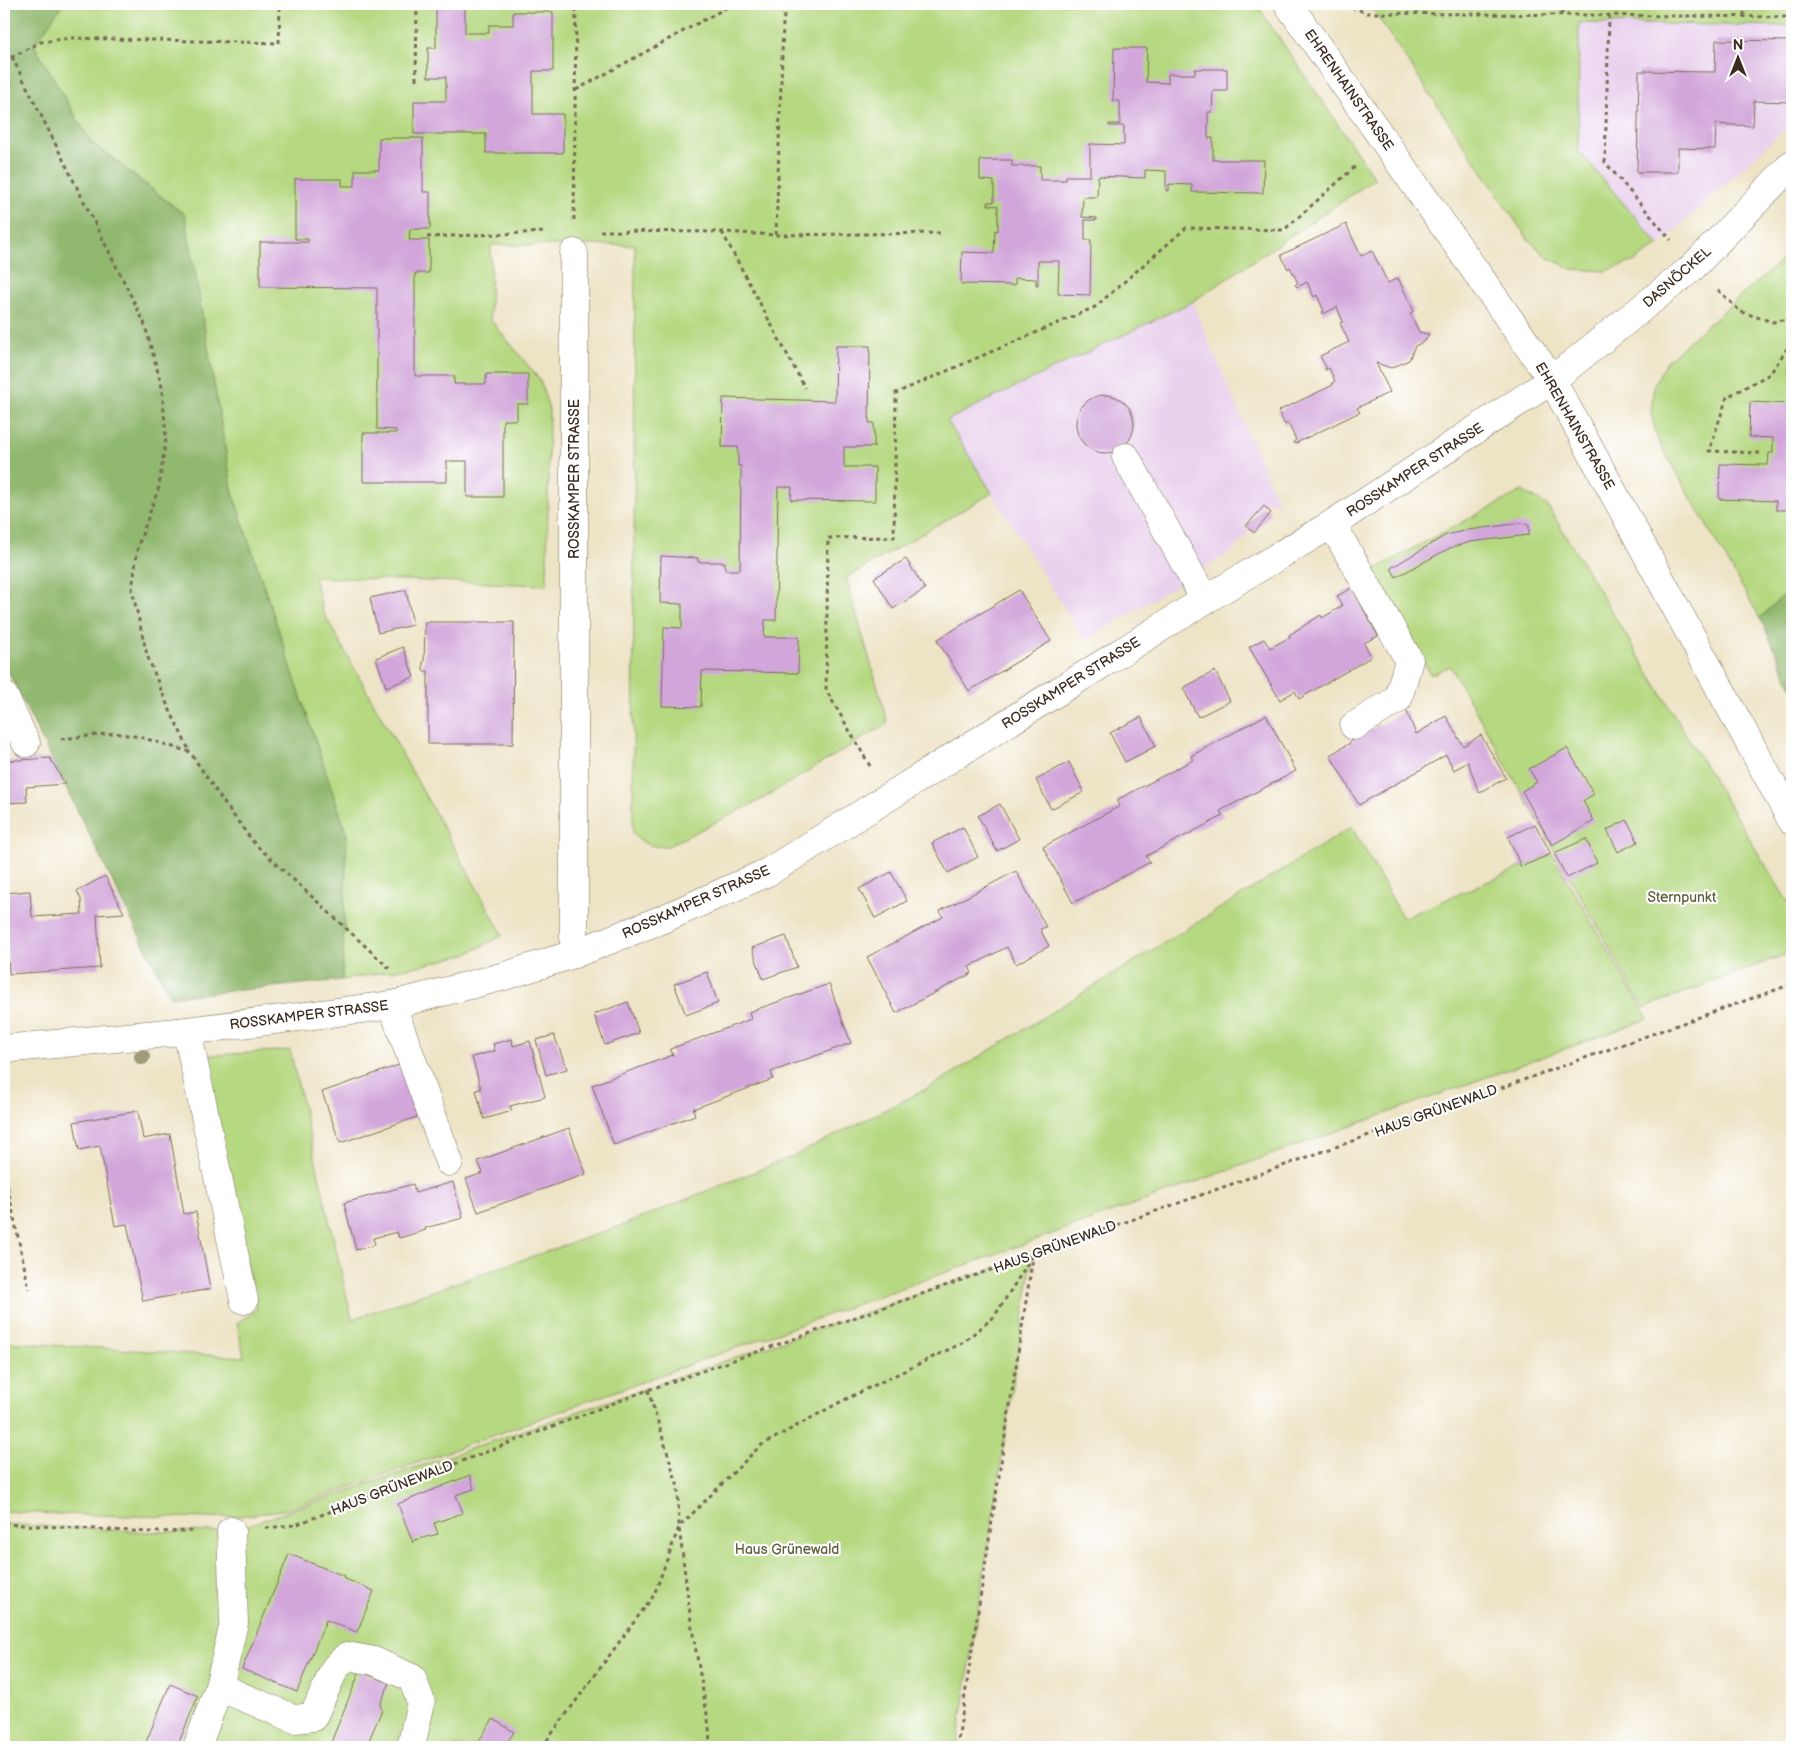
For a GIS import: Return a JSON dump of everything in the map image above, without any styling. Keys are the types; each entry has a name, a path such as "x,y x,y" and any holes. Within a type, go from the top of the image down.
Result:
{"street":[{"name":"EHRENHAINSTRASSE","path":"1288,4 1552,380 1792,821"},
{"name":"DASNÖCKEL","path":"1552,380 1693,267 1792,164"},
{"name":"ROSSKAMPER STRASSE","path":"574,242 574,954"},
{"name":"ROSSKAMPER STRASSE","path":"4,1049 187,1031 392,1005 504,976 574,954 663,919 768,872 1205,600 1332,524 1552,380"},
{"path":"1126,457 1205,600"},
{"path":"1332,524 1409,660 1398,699 1354,726"},
{"path":"4,696 26,743"},
{"path":"392,1005 449,1162"},
{"path":"187,1031 244,1300"},
{"path":"197,1747 219,1687 234,1623 231,1531"},
{"path":"219,1687 295,1719 313,1717 335,1668 347,1656 374,1660 412,1678 420,1702 411,1747"}],"path":[{"path":"4,61 41,42 71,38 279,43 280,4"},
{"path":"416,80 417,4"},
{"path":"574,242 576,4"},
{"path":"576,91 733,4"},
{"path":"776,235 783,23 786,4"},
{"path":"1344,4 1367,12 1792,16"},
{"path":"1556,4 1563,14"},
{"path":"1744,4 1744,16"},
{"path":"1609,15 1604,162 1693,267 1741,312 1773,322 1792,318"},
{"path":"12,57 144,322 162,387 166,436 159,487 138,546 132,590 147,655 166,702 190,752 254,843 421,998"},
{"path":"888,797 826,690 828,538 894,537 896,393 1095,307 1186,228 1284,230 1384,140"},
{"path":"722,232 805,388"},
{"path":"427,237 574,242 722,232 776,235 944,233"},
{"path":"1760,453 1709,451 1727,397 1770,374 1792,341"},
{"path":"1787,350 1792,350"},
{"path":"26,743 115,733 140,737 190,752"},
{"name":"HAUS GRÜNEWALD","path":"4,1524 149,1532 231,1531 294,1525 648,1390 1792,984"},
{"path":"4,1171 29,1289"},
{"path":"542,1747 654,1595 679,1527 760,1446 842,1401 962,1343 994,1317 1033,1254"},
{"path":"957,1747 1033,1254"},
{"path":"648,1390 678,1487 679,1527 691,1622 709,1726 710,1747"}],"shaded area":[{"path":"1579,23 1792,26 1792,122 1659,245 1578,150"},
{"path":"1192,302 1278,502 1265,503 1243,526 1250,532 1232,551 1085,641 946,420"}],"green space":[{"path":"4,4 63,4 34,45 90,141 185,215 233,494 347,835 342,980 170,997 4,663"},
{"path":"63,4 1256,4 1375,179 1192,302 947,420 992,493 846,578 888,723 762,799 668,846 649,845 641,841 633,833 635,245 491,245 490,319 540,380 549,410 547,585 314,577 323,612 503,935 467,954 424,965 342,980 347,835 233,494 185,215 90,141 34,45"},
{"path":"1369,4 1792,4 1792,26 1579,23 1578,150 1659,245 1635,261 1606,271 1572,269 1547,257 1527,238"},
{"path":"1792,250 1792,587 1760,618 1657,439 1651,412 1654,385 1666,362"},
{"name":"Sternpunkt","path":"1522,491 1547,505 1792,909 1792,952 1644,1008 1450,666 1431,675 1374,570"},
{"path":"1792,587 1792,687 1760,618"},
{"path":"1352,827 1403,918 1552,854 1648,1019 289,1509 250,1515 208,1518 4,1511 4,1342 244,1357 237,1323 257,1309 201,1056 290,1050 352,1319 626,1224 798,1154 932,1086"},
{"name":"Haus Grünewald","path":"1033,1255 957,1747 4,1747 4,1524 149,1532 231,1531"}],"building":[{"path":"436,4 465,4 465,33 489,33 489,25 513,25 513,12 553,12 553,71 533,71 533,114 563,114 563,153 486,153 486,134 414,134 414,101 446,101 446,77 428,77 428,48 436,48"},
{"path":"1716,40 1792,41 1792,102 1754,101 1753,126 1716,124 1715,149 1678,148 1678,172 1637,172 1639,71 1715,72"},
{"path":"1114,48 1147,48 1146,82 1168,83 1168,74 1195,74 1195,69 1227,69 1227,91 1213,91 1212,112 1208,112 1208,138 1213,138 1213,160 1264,160 1263,193 1192,192 1192,185 1169,184 1169,191 1166,191 1166,171 1145,170 1145,178 1098,176 1097,197 1083,197 1082,217 1097,218 1097,220 1085,220 1085,240 1091,240 1090,295 1058,294 1059,261 1038,261 1038,285 1036,285 1036,279 1015,278 1015,285 961,284 962,252 994,253 995,230 998,231 998,206 988,205 988,202 994,202 994,181 980,180 980,160 1012,160 1012,166 1040,166 1040,180 1066,180 1066,176 1090,176 1090,144 1124,145 1124,126 1109,126 1109,124 1120,124 1120,101 1113,101"},
{"path":"379,138 423,138 423,192 430,192 430,229 410,229 409,240 429,240 429,273 415,273 415,376 454,376 454,384 486,384 486,374 528,374 528,404 517,404 517,420 503,420 503,497 467,497 467,461 447,461 447,482 363,482 363,433 396,433 396,430 377,429 377,288 260,287 260,242 308,242 308,239 295,239 295,179 342,179 342,186 355,186 355,170 379,170"},
{"path":"1346,224 1361,256 1372,251 1388,283 1398,278 1414,311 1410,313 1419,332 1429,334 1425,341 1415,346 1409,360 1391,368 1376,363 1390,392 1357,408 1360,412 1294,444 1293,442 1296,440 1288,423 1285,425 1278,411 1333,385 1332,383 1335,381 1329,368 1325,370 1326,367 1320,356 1349,342 1340,323 1343,322 1337,307 1323,314 1322,312 1324,311 1317,295 1314,297 1307,282 1297,287 1295,285 1298,283 1281,255"},
{"path":"836,346 870,346 869,423 874,423 874,447 844,447 844,467 875,467 875,501 791,500 792,487 778,487 776,620 765,620 764,637 799,637 798,673 702,671 701,707 662,706 664,627 682,628 682,604 660,603 661,556 698,558 698,562 725,562 725,570 740,570 741,466 738,466 738,447 722,447 723,398 835,401"},
{"path":"1105,395 1116,397 1129,408 1134,424 1132,435 1121,448 1105,453 1094,451 1081,440 1076,424 1078,413 1089,400"},
{"path":"1750,402 1792,404 1792,510 1776,510 1776,501 1719,499 1720,464 1768,465 1769,453 1773,453 1773,438 1749,437"},
{"path":"1264,506 1271,513 1254,533 1246,526"},
{"path":"1521,523 1529,525 1529,535 1470,542 1450,548 1396,577 1391,568 1446,535"},
{"path":"906,559 925,589 893,609 874,578"},
{"path":"1352,588 1378,636 1364,643 1371,657 1299,699 1295,691 1280,700 1249,647 1264,639 1270,648 1290,637 1289,635 1321,615 1322,618 1342,606 1337,596"},
{"path":"406,590 413,625 378,633 370,598"},
{"path":"1019,590 1051,641 969,691 937,640"},
{"path":"425,622 514,622 513,744 428,744 428,671 423,671"},
{"path":"403,647 414,677 386,687 376,658"},
{"path":"1215,671 1230,701 1198,717 1183,688"},
{"path":"1406,710 1416,734 1446,716 1463,746 1481,735 1506,778 1479,793 1468,762 1454,770 1446,755 1359,805 1330,755 1366,731"},
{"path":"1266,715 1296,771 1220,811 1223,816 1146,856 1150,862 1073,903 1043,847 1120,806 1117,800 1193,760 1191,756"},
{"path":"1141,717 1156,746 1125,762 1110,733"},
{"path":"1567,748 1594,794 1583,801 1594,821 1552,845 1522,791 1537,782 1529,769"},
{"path":"50,758 65,784 26,787 27,802 4,803 4,761"},
{"path":"1069,762 1084,792 1051,809 1036,780"},
{"path":"1000,804 1019,839 997,851 978,816"},
{"path":"1627,820 1638,842 1618,852 1607,830"},
{"path":"1535,824 1551,854 1521,867 1508,837"},
{"path":"963,827 978,857 948,873 932,843"},
{"path":"1586,839 1597,863 1567,878 1554,853"},
{"path":"1016,871 1046,927 1040,929 1049,946 1016,964 1007,947 969,967 972,973 896,1013 867,957 943,917 940,911"},
{"path":"891,872 907,901 875,918 859,889"},
{"path":"105,876 124,913 97,915 100,968 9,974 4,893 30,891 32,917 82,914 81,899 77,891"},
{"path":"786,936 797,967 763,979 752,948"},
{"path":"707,972 718,1003 686,1015 674,984"},
{"path":"829,984 851,1043 771,1072 773,1079 693,1109 695,1115 614,1145 592,1085 673,1055 670,1049 751,1019 749,1012"},
{"path":"628,1002 639,1033 605,1045 594,1014"},
{"path":"554,1035 567,1069 546,1075 536,1040"},
{"path":"512,1039 513,1046 530,1041 545,1097 510,1106 512,1111 484,1119 476,1090 481,1089 472,1057 495,1051 493,1044"},
{"path":"402,1064 420,1116 340,1143 322,1092"},
{"path":"138,1111 143,1139 170,1134 184,1214 196,1212 210,1289 143,1301 127,1224 115,1226 100,1146 79,1150 74,1122"},
{"path":"569,1128 586,1174 478,1212 466,1179 483,1173 478,1161"},
{"path":"453,1182 463,1218 425,1228 426,1230 399,1238 397,1232 373,1238 375,1245 356,1250 344,1203 413,1184 415,1193"},
{"path":"470,1475 474,1489 456,1495 463,1513 434,1523 438,1534 415,1540 413,1543 398,1504"},
{"path":"289,1554 344,1576 343,1578 374,1591 357,1632 326,1620 297,1692 242,1669"},
{"path":"360,1671 389,1683 380,1705 382,1710 366,1747 329,1747"},
{"path":"170,1684 198,1696 177,1747 158,1747 146,1742"},
{"path":"493,1719 514,1732 504,1747 475,1747"}]}
